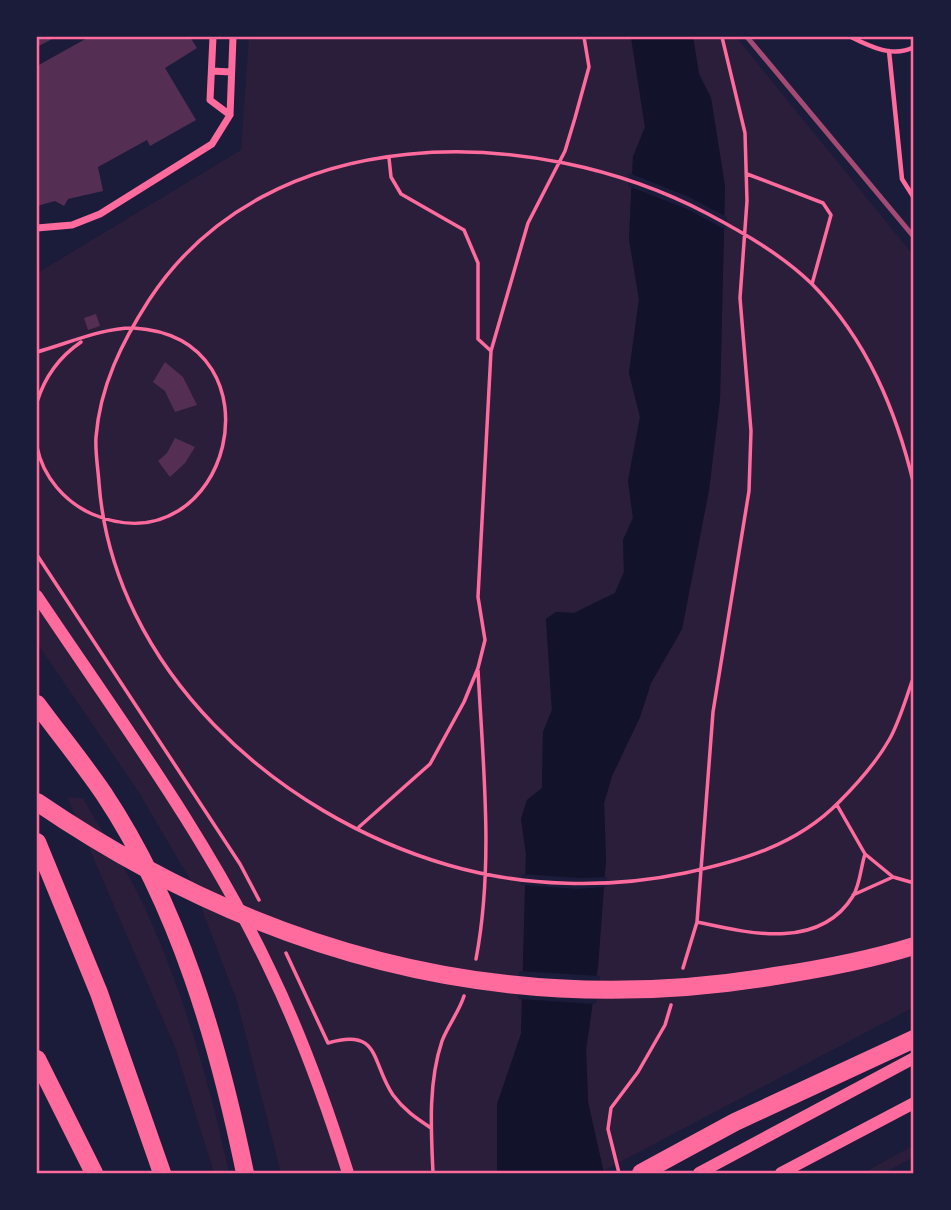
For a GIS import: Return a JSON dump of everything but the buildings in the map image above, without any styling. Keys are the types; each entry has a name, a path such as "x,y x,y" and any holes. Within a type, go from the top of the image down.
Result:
{"highway":[{"path":"37,704 105,795 161,898 209,1025 227,1088 245,1173"},
{"path":"37,802 125,858 242,916 335,950 449,977 580,990 688,987 823,968 914,946"},
{"path":"37,842 99,993 162,1173"},
{"path":"641,1173 771,1104 914,1039"},
{"path":"37,1059 94,1173"}],"street":[{"path":"213,37 210,100 230,116"},
{"path":"37,229 72,225 100,214 212,145 230,116 233,37"},
{"path":"212,71 231,72"},
{"path":"37,596 150,765 232,896 270,968 310,1058 348,1173"},
{"path":"699,1173 914,1058"},
{"path":"781,1173 914,1103"}],"lane":[{"path":"851,37 876,50 905,52 914,47"},
{"path":"889,51 902,180 914,198"}],"path":[{"path":"359,827 430,764 464,702 478,668 485,640 478,597 491,351 528,223 565,151 575,118 589,67 584,37"},
{"path":"681,974 697,922 713,712 749,491 751,431 740,298 747,174 745,133 722,37"},
{"path":"914,485 902,437 875,369 842,319 797,271 732,226 688,203 624,177 574,164 448,149 340,167 286,184 222,222 167,273 131,328 107,379 96,439 102,518 119,577 134,613 181,688 226,737 284,785 410,852 451,866 511,879 578,884 656,879 732,863 770,849 796,836 836,805 888,742 914,676"},
{"path":"389,158 391,177 401,194 464,229 478,263 478,339 491,351"},
{"path":"747,174 823,203 831,215 811,284"},
{"path":"37,352 108,331 131,328 172,337 204,362 224,398 226,440 212,478 182,507 143,522 102,518 68,499 37,463"},
{"path":"37,402 49,373 60,359 86,339"},
{"path":"37,447 44,469"},
{"path":"475,964 481,934 486,834 478,668"},
{"path":"836,805 865,854 893,877 914,884"},
{"path":"853,895 865,854"},
{"path":"697,922 756,935 793,934 826,923 853,895 893,877"},
{"path":"433,1173 431,1128 434,1081 442,1041 468,985"},
{"path":"620,1173 608,1129 611,1108 665,1026 673,1000"},
{"path":"328,1043 347,1037 359,1039 372,1047 392,1094 406,1111 431,1128"}],"shaded area":[{"path":"249,37 631,37 645,127 633,157 629,239 639,299 629,373 640,417 628,481 633,518 623,540 624,572 615,593 574,613 556,612 546,619 552,710 543,732 542,788 527,800 521,819 526,854 521,1034 497,1107 497,1173 281,1173 237,1001 191,881 138,791 37,643 37,270 39,272 241,150"},
{"path":"631,37 693,37 699,75 711,98 725,186 720,399 709,490 682,629 651,683 640,717 612,776 604,803 606,859 598,966 586,1050 588,1102 604,1173 497,1173 497,1104 521,1034 526,854 521,819 527,800 542,788 543,732 552,710 546,619 556,612 574,613 615,593 624,572 623,540 633,518 628,481 640,417 629,373 639,299 629,239 633,157 645,127"},
{"path":"693,37 736,37 914,256 914,1007 603,1171 588,1102 586,1050 598,966 606,859 604,803 612,776 640,717 651,683 682,629 709,490 720,399 725,186 711,98 699,72"},
{"path":"67,797 83,798 134,887 156,933 193,1034 229,1173 214,1173 175,1047"},
{"path":"914,1145 914,1157 884,1173 863,1173"}],"pier":[{"path":"629,173 689,197 727,217 726,230 687,209 628,186"},
{"path":"522,874 607,877 606,887 577,889 521,885"},
{"path":"519,971 600,976 596,1004 518,999"}],"railway":[{"path":"747,37 914,237"}]}
